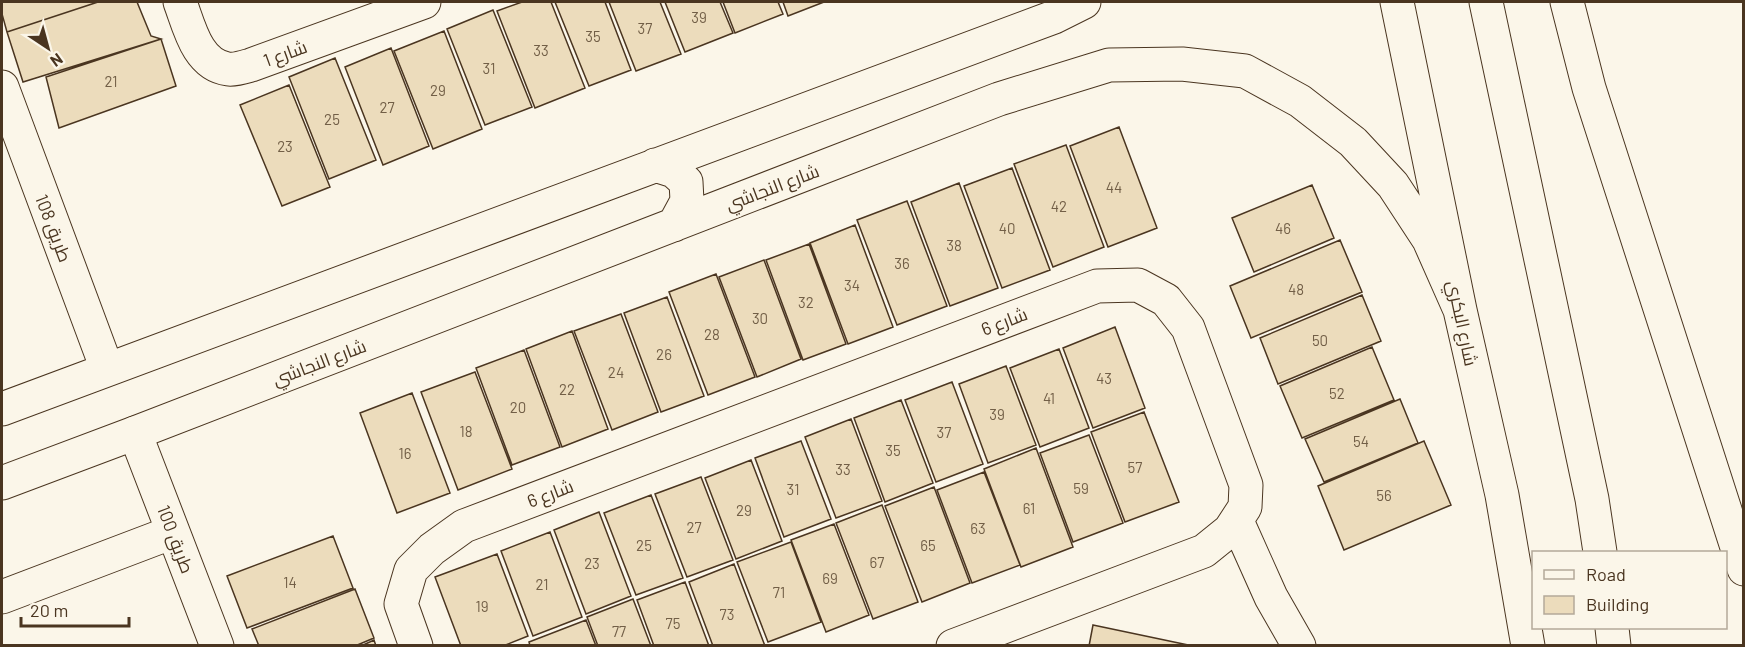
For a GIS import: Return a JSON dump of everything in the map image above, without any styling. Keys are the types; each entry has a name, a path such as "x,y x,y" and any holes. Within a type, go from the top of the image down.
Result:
{"main road":[{"name":"شارع 1","path":"180,2 195,42 205,57 217,66 229,70 252,65 424,2"},
{"path":"2,409 1054,17 1084,2"},
{"name":"شارع البكري","path":"1397,2 1460,310 1502,495 1528,645"},
{"path":"1486,2 1590,488 1600,551"},
{"path":"1567,2 1589,88 1743,569"},
{"name":"شارع النجاشي","path":"2,483 999,99 1109,65 1182,64 1245,71 1300,101 1353,142 1393,185 1429,240 1460,310"},
{"name":"طريق 108","path":"2,87 107,369"},
{"path":"655,165 674,171 686,182 687,201 674,225"},
{"name":"شارع 6","path":"416,645 401,604 411,570 432,549 464,526 1096,286 1138,285 1166,300 1188,328 1246,485 1245,507 1237,521 1230,530 1204,551 953,645"},
{"name":"طريق 100","path":"135,433 217,645"},
{"path":"1237,521 1271,597 1299,645"},
{"path":"2,597 173,532"},
{"path":"1611,629 1614,645"}],"building":[{"path":"2,2 98,2 7,32 2,14"},
{"path":"98,2 137,2 151,36 161,39 23,82 7,32"},
{"path":"522,2 551,2 585,88 535,108 497,11"},
{"path":"555,2 605,2 631,70 589,86"},
{"path":"609,2 660,2 681,54 636,71"},
{"path":"665,2 720,2 733,33 685,52"},
{"path":"723,2 778,2 783,14 735,33"},
{"path":"783,2 824,2 788,16"},
{"path":"493,10 532,107 485,125 447,29"},
{"path":"444,31 482,129 433,149 394,51"},
{"path":"161,39 176,86 59,128 46,77"},
{"path":"391,48 429,146 383,165 345,67"},
{"path":"335,58 376,160 329,179 289,77"},
{"path":"289,85 330,187 282,206 240,105"},
{"path":"1119,127 1157,228 1108,247 1070,146"},
{"path":"1066,145 1104,247 1053,267 1014,164"},
{"path":"1012,168 1050,270 1002,288 964,186"},
{"path":"959,183 998,288 950,306 911,202"},
{"path":"1312,185 1334,238 1254,272 1232,218"},
{"path":"907,201 947,306 897,325 857,220"},
{"path":"855,225 893,327 848,344 810,243"},
{"path":"1340,240 1362,292 1251,338 1230,286"},
{"path":"809,244 846,344 803,360 766,260"},
{"path":"764,260 801,359 757,377 719,277"},
{"path":"716,274 755,377 708,395 669,292"},
{"path":"1362,295 1381,341 1278,384 1260,338"},
{"path":"667,297 704,396 661,412 624,313"},
{"path":"621,314 658,412 612,430 574,331"},
{"path":"1115,327 1145,408 1093,428 1063,348"},
{"path":"572,331 608,429 562,447 526,349"},
{"path":"1372,347 1394,400 1302,438 1280,386"},
{"path":"1059,349 1089,428 1040,447 1010,368"},
{"path":"524,350 560,447 512,465 476,368"},
{"path":"1006,366 1036,445 988,463 959,384"},
{"path":"475,372 512,469 458,490 421,392"},
{"path":"952,382 983,464 936,482 905,400"},
{"path":"412,393 450,493 397,513 360,413"},
{"path":"1400,399 1418,443 1324,482 1305,439"},
{"path":"901,400 933,483 885,502 854,418"},
{"path":"1144,412 1179,502 1125,522 1091,432"},
{"path":"851,419 882,501 836,518 805,437"},
{"path":"1089,435 1123,523 1073,542 1040,453"},
{"path":"801,441 831,519 784,537 755,458"},
{"path":"1424,441 1451,505 1344,550 1318,486"},
{"path":"1036,448 1073,547 1021,567 984,469"},
{"path":"751,460 782,541 736,559 705,478"},
{"path":"984,472 1020,565 972,583 937,490"},
{"path":"701,477 733,560 687,577 655,494"},
{"path":"934,487 970,583 922,602 885,506"},
{"path":"651,495 683,578 636,595 604,513"},
{"path":"882,505 918,602 873,619 836,523"},
{"path":"599,512 631,596 586,614 554,530"},
{"path":"834,524 869,615 826,632 791,540"},
{"path":"550,532 582,617 533,636 501,551"},
{"path":"333,536 353,588 247,628 227,576"},
{"path":"791,542 821,622 768,642 737,562"},
{"path":"497,554 528,636 503,646 461,646 435,577"},
{"path":"734,564 765,646 713,646 689,582"},
{"path":"685,582 709,646 654,646 637,600"},
{"path":"355,589 374,638 355,646 259,646 252,629"},
{"path":"633,599 651,646 598,646 587,617"},
{"path":"586,620 596,646 530,646 529,642"},
{"path":"1093,625 1193,646 1089,646"},
{"path":"374,640 376,646 361,646"}]}
